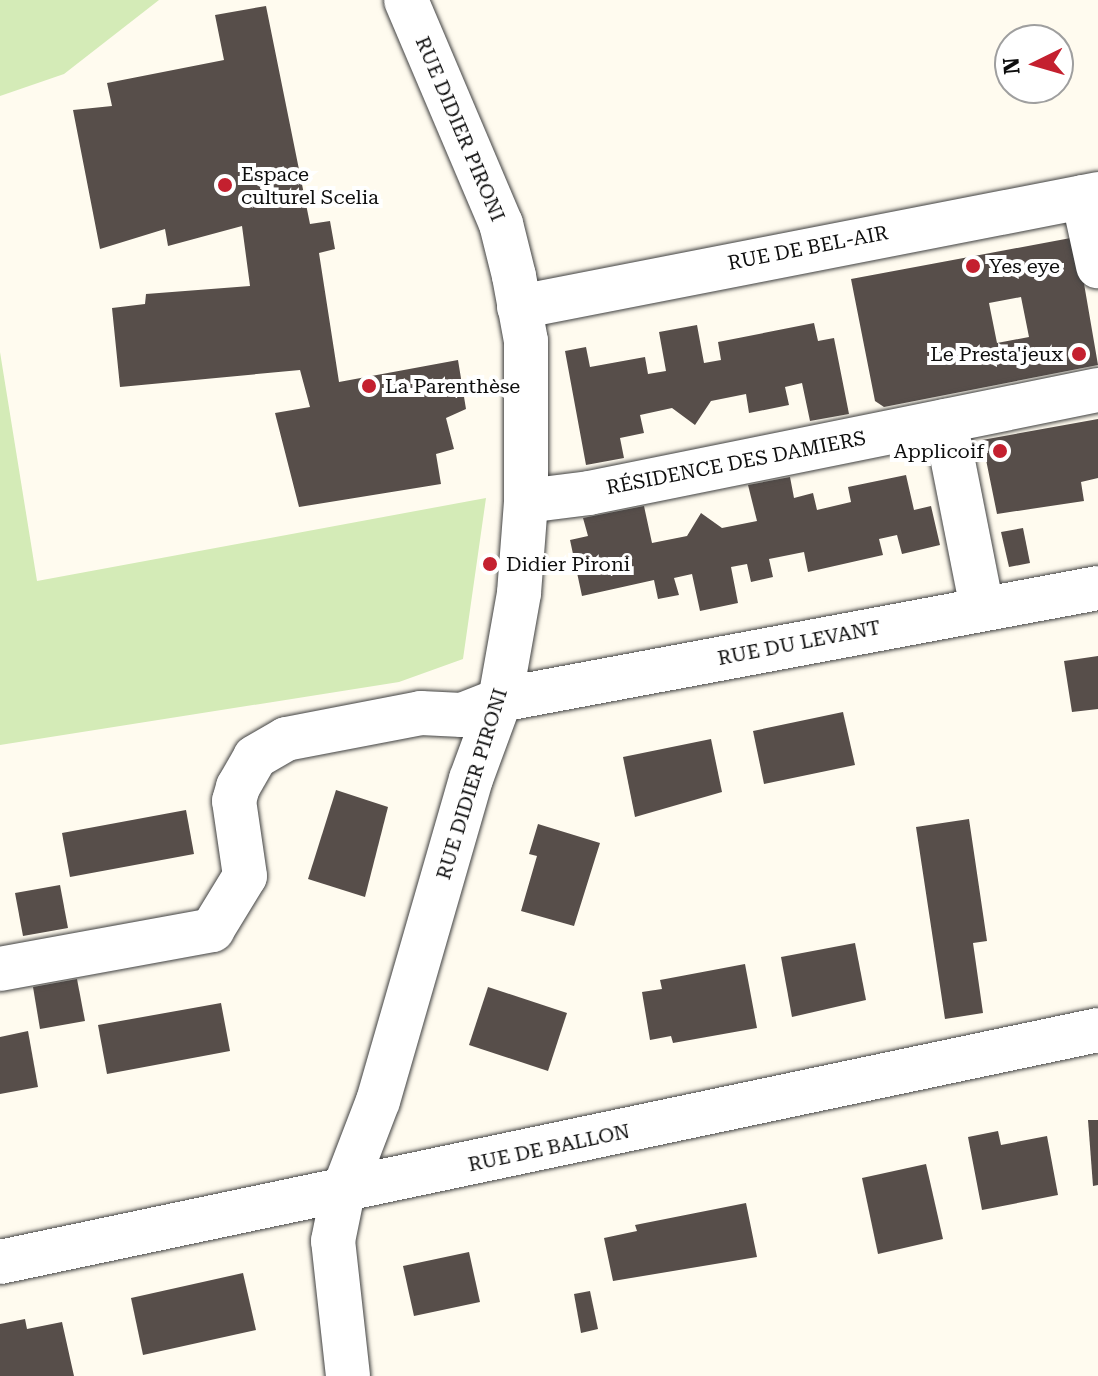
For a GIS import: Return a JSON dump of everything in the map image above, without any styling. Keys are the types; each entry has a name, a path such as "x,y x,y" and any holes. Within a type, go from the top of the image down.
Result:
{"street":[{"name":"RUE DIDIER PIRONI","path":"348,1376 333,1241 343,1192 378,1101 471,779 500,700 519,593 526,501 526,341 501,224 406,0"},
{"name":"RUE DE BEL-AIR","path":"519,307 1091,195"},
{"path":"1091,195 1098,266"},
{"name":"RÉSIDENCE DES DAMIERS","path":"526,501 1098,390"},
{"path":"945,421 982,608"},
{"name":"RUE DU LEVANT","path":"0,969 212,930 245,876 234,801 244,772 266,746 421,713 462,715 500,700 1098,588"},
{"name":"RUE DE BALLON","path":"0,1262 343,1192 1098,1030"}],"green space":[{"path":"0,0 159,0 64,74 0,96"},
{"path":"0,352 37,581 486,498 463,659 399,682 0,745"}],"building":[{"path":"266,6 310,224 330,221 335,249 319,253 339,382 458,360 466,409 446,418 454,449 436,454 441,484 299,507 275,413 310,407 300,370 120,387 112,308 145,304 146,294 250,286 242,226 168,246 165,229 100,249 73,110 112,106 107,83 224,60 215,15"},
{"path":"1076,237 1098,365 884,407 875,401 851,279","holes":["1021,297 1029,337 997,343 989,303"]},
{"path":"814,323 818,341 834,338 849,414 810,421 802,383 785,387 789,405 749,413 746,394 711,401 695,425 672,408 640,415 644,433 620,438 624,458 586,465 565,351 586,347 590,367 645,357 648,374 666,371 659,332 697,325 704,363 721,360 718,342"},
{"path":"1098,419 1098,478 1081,482 1084,501 997,514 982,440"},
{"path":"906,475 914,510 931,506 940,545 902,554 897,535 879,539 883,555 808,572 804,552 769,559 773,577 751,582 747,564 731,567 738,603 700,611 692,574 674,578 679,595 658,599 654,580 582,596 570,540 588,536 583,518 644,506 652,543 687,536 701,513 722,528 757,521 748,485 790,477 794,498 813,493 817,510 851,502 848,487"},
{"path":"1023,528 1030,563 1009,567 1001,532"},
{"path":"1098,656 1098,709 1072,712 1064,661"},
{"path":"843,712 855,765 764,784 753,731"},
{"path":"711,739 722,792 635,817 623,757"},
{"path":"336,790 388,807 365,897 308,879"},
{"path":"186,810 194,854 70,877 62,833"},
{"path":"969,819 987,941 973,943 983,1013 945,1019 916,827"},
{"path":"538,824 600,843 574,926 521,911 537,856 529,854"},
{"path":"60,885 68,928 23,936 15,893"},
{"path":"855,943 866,1000 792,1017 781,957"},
{"path":"745,964 757,1028 673,1043 671,1036 650,1040 642,992 662,989 660,980"},
{"path":"77,979 85,1021 40,1029 33,987"},
{"path":"488,987 567,1013 548,1071 469,1045"},
{"path":"221,1003 230,1051 107,1074 98,1025"},
{"path":"28,1031 38,1087 0,1094 0,1037"},
{"path":"1088,1120 1098,1120 1098,1185 1093,1186"},
{"path":"998,1131 1001,1145 1047,1136 1058,1195 982,1210 968,1137"},
{"path":"926,1164 943,1239 878,1254 862,1178"},
{"path":"746,1203 757,1257 613,1281 604,1238 637,1231 635,1225"},
{"path":"469,1252 480,1302 414,1316 403,1266"},
{"path":"243,1273 256,1330 143,1355 131,1298"},
{"path":"590,1291 598,1329 581,1333 574,1294"},
{"path":"25,1319 27,1329 62,1322 74,1376 0,1376 0,1324"}],"place":[{"name":"Espace culturel Scelia","path":"225,185"},
{"name":"Yes eye","path":"973,266"},
{"name":"Le Presta'jeux","path":"1079,354"},
{"name":"La Parenthèse","path":"369,386"},
{"name":"Applicoif","path":"1000,451"},
{"name":"Didier Pironi","path":"490,564"}]}
